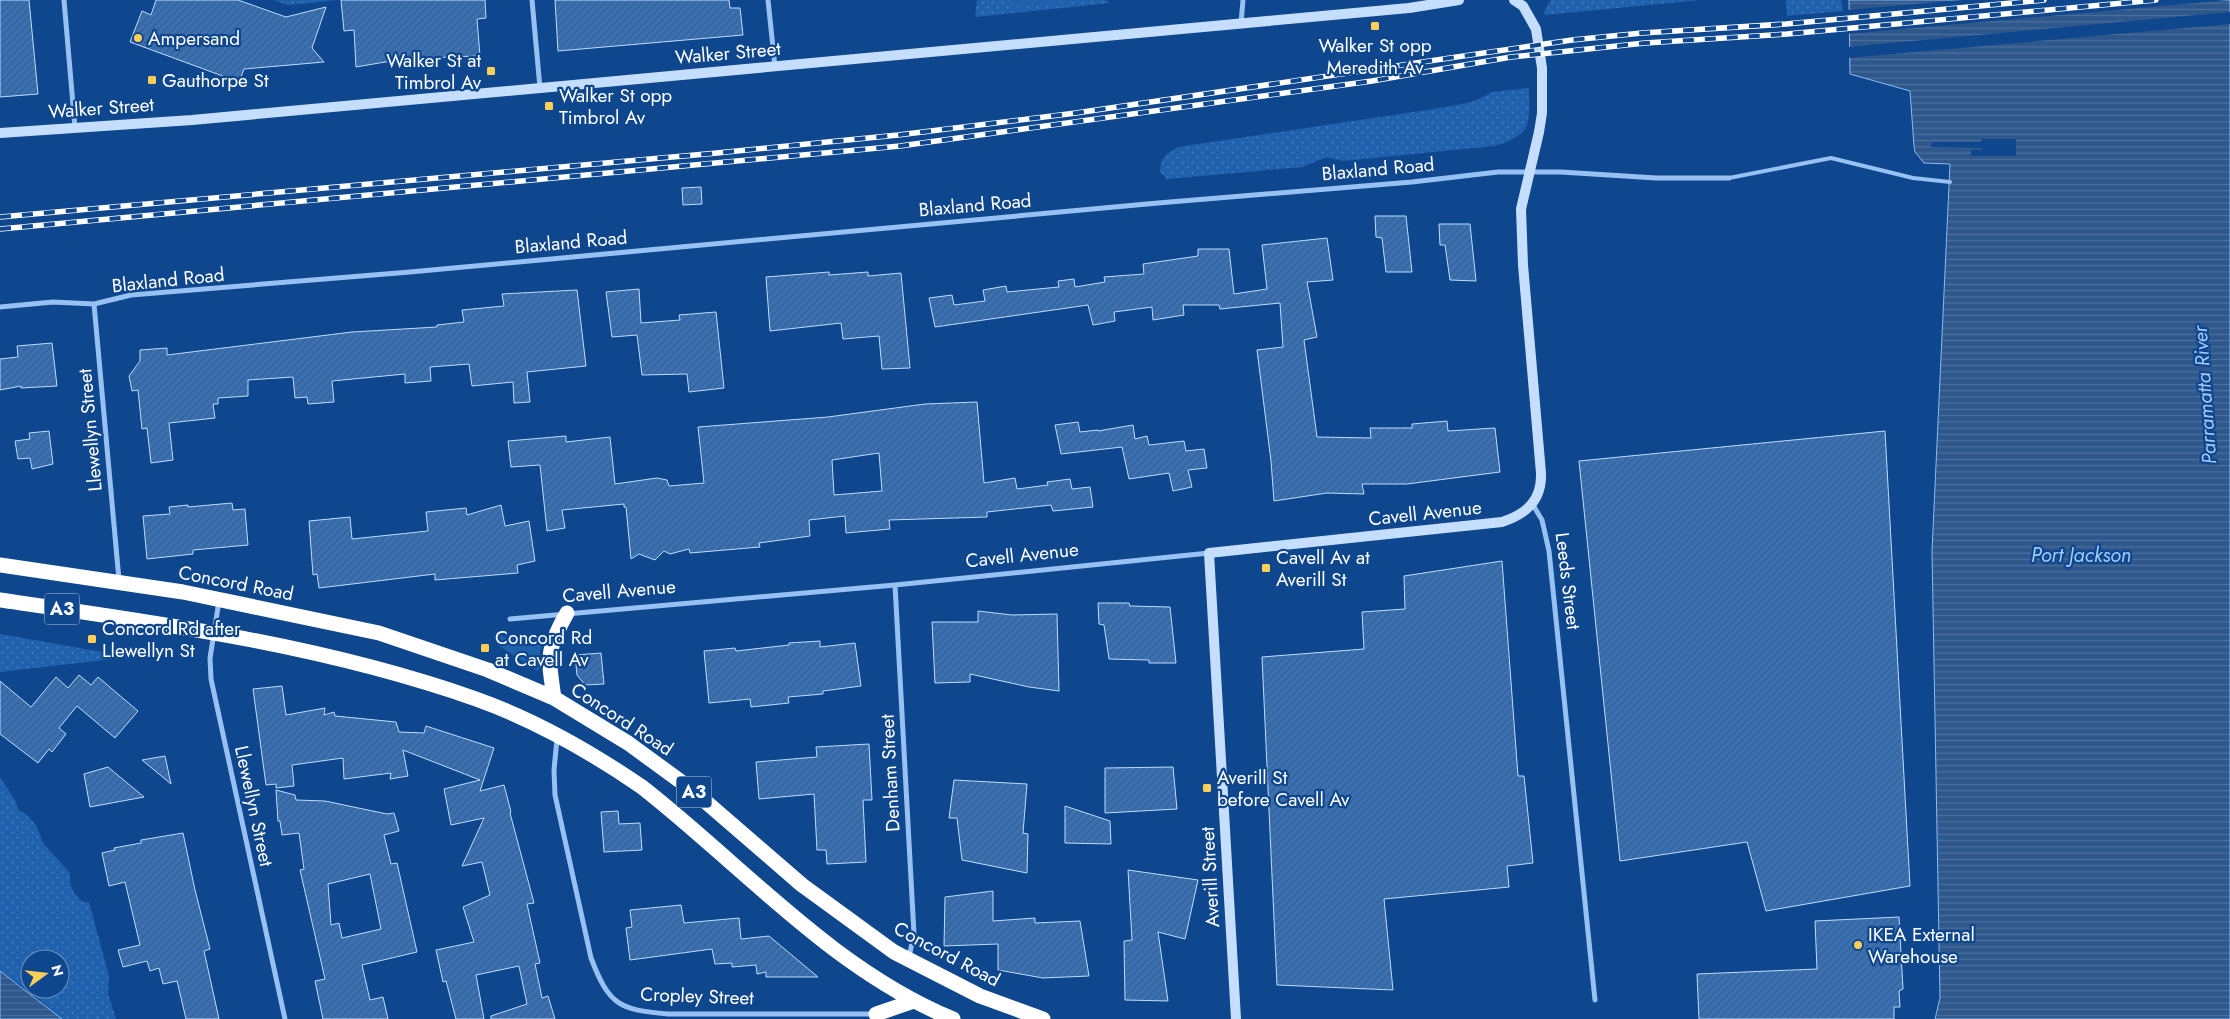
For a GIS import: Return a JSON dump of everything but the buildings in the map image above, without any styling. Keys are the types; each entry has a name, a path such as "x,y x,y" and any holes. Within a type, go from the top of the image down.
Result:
{"highway":[{"name":"Concord Road","path":"0,565 219,599 379,632 488,670 554,698 628,743 691,789 802,886 894,952 980,996 1043,1019"},
{"name":"A3","path":"0,600 214,632 316,654 411,678 477,700 557,736 612,766 642,787 820,938 877,979 914,1001 953,1019"},
{"path":"554,698 548,655 555,634 567,613"},
{"path":"876,1014 914,1001"}],"street":[{"path":"64,0 76,128"},
{"path":"532,0 540,88"},
{"path":"768,0 775,67"},
{"path":"1242,24 1243,0"},
{"name":"Walker Street","path":"0,133 775,67 1408,8 1459,0"},
{"path":"1514,0 1526,3 1536,29 1542,68 1542,113 1538,141 1521,215 1527,318 1541,473 1540,492 1533,505"},
{"name":"Blaxland Road","path":"0,307 53,302 94,304 131,295 160,295 1148,204 1412,182 1498,172 1656,178 1729,178"},
{"name":"Llewellyn Street","path":"94,304 119,583"},
{"name":"Cavell Avenue","path":"510,619 895,585 1502,522 1520,515 1533,505"},
{"name":"Leeds Street","path":"1533,505 1542,520 1549,551 1595,1000"},
{"name":"Averill Street","path":"1209,553 1236,1019"},
{"name":"Denham Street","path":"895,585 914,934 909,960"},
{"name":"Llewellyn Street","path":"219,599 210,664 211,679 285,1019"},
{"name":"Cropley Street","path":"557,736 554,770 555,795 591,958 600,980 610,997 625,1008 643,1012 741,1016 876,1014"}],"lane":[{"name":"Blaxland Road","path":"1729,178 1831,158 1913,178 1950,182"}],"shaded area":[{"path":"274,0 337,0 288,5"},
{"path":"977,0 1105,0 1110,3 975,17"},
{"path":"1008,0 1083,0 1084,1 1009,8"},
{"path":"1551,0 1701,0 1545,15 1544,12"},
{"path":"1786,0 1841,0 1843,11 1787,16"},
{"path":"1529,88 1529,111 1526,126 1516,137 1494,146 1343,161 1327,157 1302,167 1167,179 1160,172 1161,163 1165,156 1179,147 1453,106 1474,101 1493,92"},
{"path":"0,634 131,657 0,672"},
{"path":"498,634 506,638 541,636 544,638 540,651 540,669 537,671 495,643"},
{"path":"0,777 16,802 18,810 26,814 36,825 43,843 70,873 70,882 74,893 83,902 89,902 109,976 108,993 116,1019 62,1019 39,999 70,999 70,949 20,949 20,985 0,971"}],"water":[{"name":"Port Jackson","path":"1849,0 2230,0 2230,1019 1935,1019 1940,998 1932,551 1950,164 1924,163 1915,152 1910,91 1850,74"},
{"path":"0,971 20,986 20,999 36,999 62,1019 0,1019"}],"pier":[{"path":"1963,0 2228,0 1846,34 1846,10"},
{"path":"2230,12 2230,24 1847,58 1847,47"},
{"path":"1982,139 2016,139 2016,156 1971,156 1971,150 1982,150 1982,148 1931,147 1932,142 1981,142"}],"railway":[{"path":"0,217 898,135 1076,113 1572,40 1642,33 1786,24 2044,0"},
{"path":"0,229 900,146 1372,81 1511,57 1645,43 1787,34 2156,0"}],"place":[{"name":"Walker St opp Meredith Av","path":"1375,26"},
{"name":"Ampersand","path":"138,38"},
{"name":"Walker St at Timbrol Av","path":"491,71"},
{"name":"Gauthorpe St","path":"152,80"},
{"name":"Walker St opp Timbrol Av","path":"549,106"},
{"name":"Cavell Av at Averill St","path":"1266,568"},
{"name":"Concord Rd after Llewellyn St","path":"92,639"},
{"name":"Concord Rd at Cavell Av","path":"485,648"},
{"name":"Averill St before Cavell Av","path":"1207,788"},
{"name":"IKEA External Warehouse","path":"1858,945"}],"water label":[{"name":"Parramatta River","path":"2205,395"}]}
